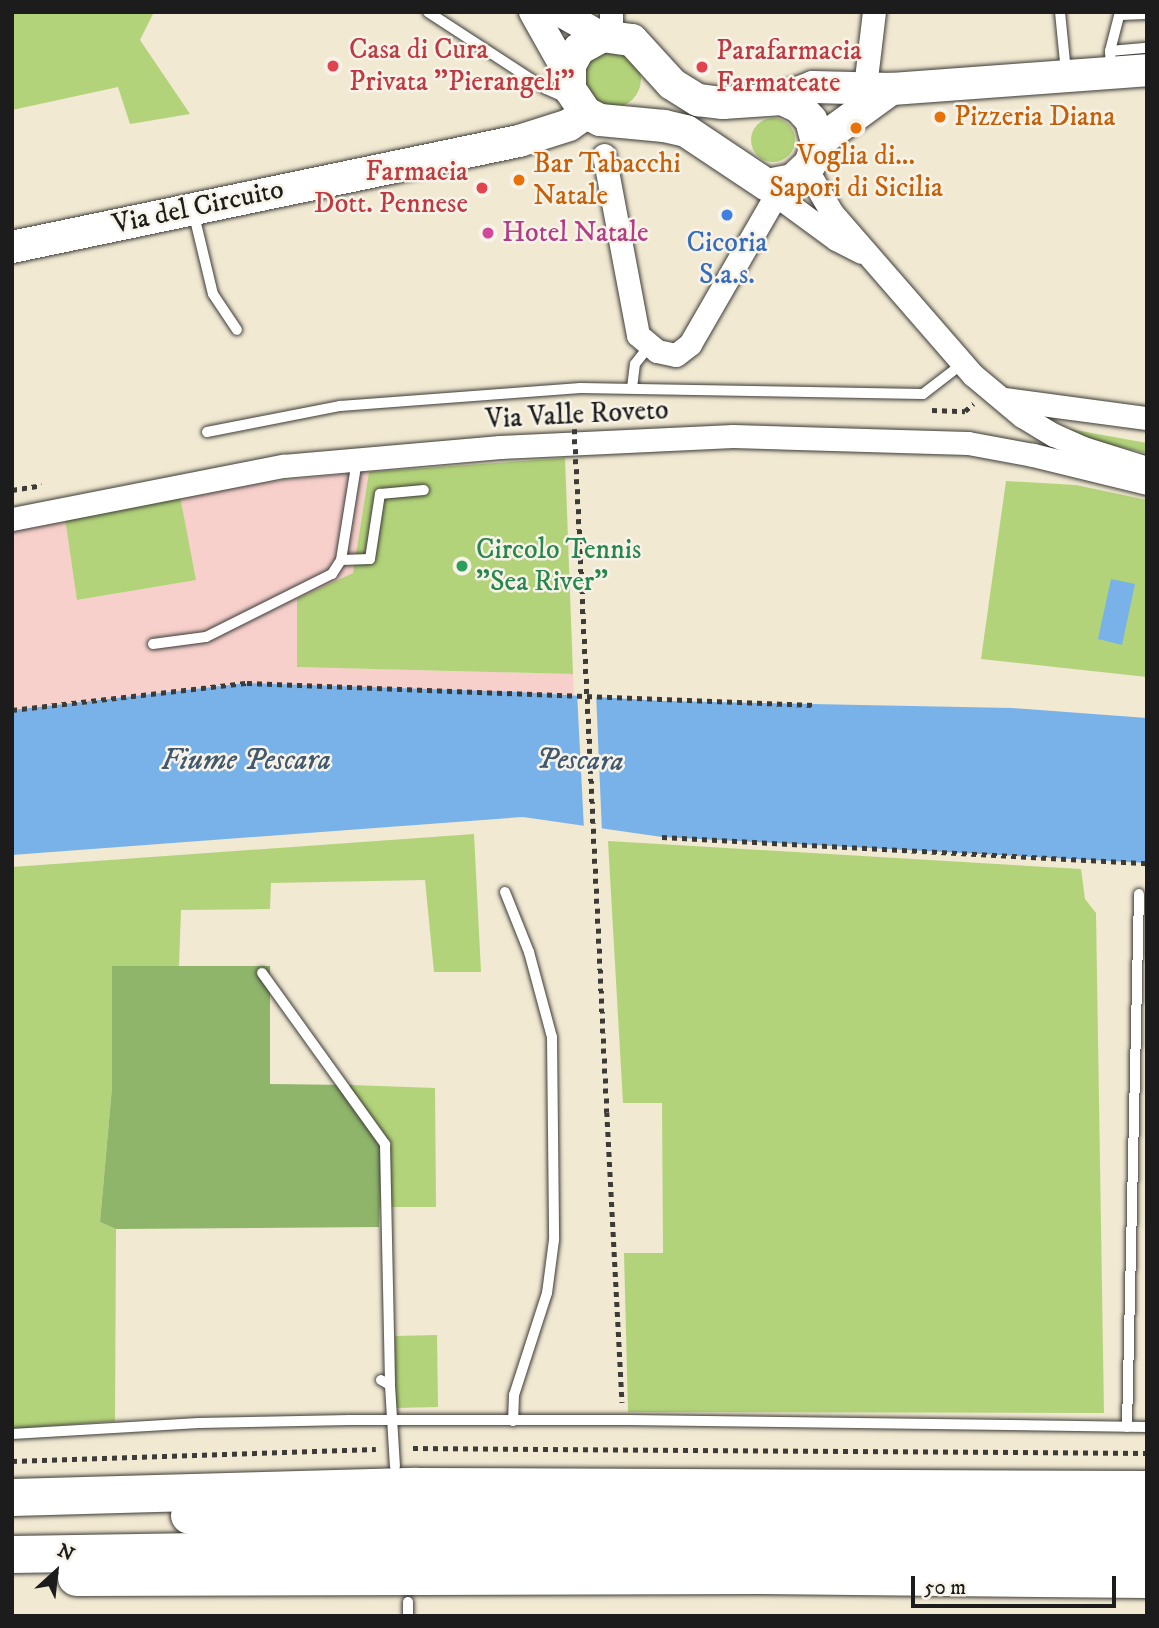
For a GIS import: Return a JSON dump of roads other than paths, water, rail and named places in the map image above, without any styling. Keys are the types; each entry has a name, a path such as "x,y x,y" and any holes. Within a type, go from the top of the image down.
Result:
{"highway":[{"path":"12,1497 416,1486 1147,1489"},
{"path":"12,1519 88,1515 1080,1531 1147,1547"},
{"path":"12,1555 1080,1531 1147,1516"},
{"path":"12,1577 761,1575 1147,1579"}],"main road":[{"path":"878,88 812,156 793,180 772,190 686,131 586,103 579,49 608,28 640,46 652,63 681,92 698,100 723,103 782,99 813,87 878,88 1066,76 1110,62 1147,70"},
{"name":"Via del Circuito","path":"12,247 519,141 569,125 586,103 628,118 648,102 653,89 652,63"},
{"path":"782,99 799,107 811,120 812,156"}],"street":[{"path":"533,12 586,103"},
{"path":"559,12 608,28"},
{"path":"874,12 878,88"},
{"path":"604,155 638,335 657,351 676,355 690,344 772,190 836,239 867,255"},
{"path":"812,156 832,213 962,364 1022,416 1068,442 1147,468"},
{"path":"1001,399 1147,418"},
{"name":"Via Valle Roveto","path":"12,519 283,466 500,447 733,436 968,443 1033,455 1147,483"}],"lane":[{"path":"428,12 546,89 586,103"},
{"path":"1060,12 1066,76"},
{"path":"1110,62 1120,14 1146,14"},
{"path":"1110,62 1147,48"},
{"path":"192,208 212,294 237,330"},
{"path":"632,388 635,364 650,345"},
{"path":"207,432 340,406 580,388 923,394 962,364"},
{"path":"153,643 206,637 332,575 341,560 357,460"},
{"path":"341,560 370,559 380,494 424,490"},
{"path":"505,892 529,952 552,1037 554,1240 547,1293 514,1395 513,1421"},
{"path":"1127,1427 1139,894"},
{"path":"262,972 385,1144 386,1382 395,1466"},
{"path":"12,1434 199,1423 392,1420 623,1420 1147,1427"},
{"path":"408,1602 408,1616"}],"water":[{"path":"1111,579 1135,584 1122,645 1098,639"},
{"name":"Fiume Pescara","path":"247,683 518,692 663,701 1012,708 1147,718 1147,863 662,837 523,817 12,855 12,710"}],"place":[{"name":"Casa di Cura Privata \"Pierangeli\"","path":"333,66"},
{"name":"Parafarmacia Farmateate","path":"702,67"},
{"name":"Pizzeria Diana","path":"940,117"},
{"name":"Voglia di... Sapori di Sicilia","path":"856,128"},
{"name":"Bar Tabacchi Natale","path":"519,180"},
{"name":"Farmacia Dott. Pennese","path":"482,188"},
{"name":"Cicoria S.a.s.","path":"727,215"},
{"name":"Hotel Natale","path":"488,233"},
{"name":"Circolo Tennis \"Sea River\"","path":"462,566"}],"water label":[{"name":"Pescara","path":"580,761"}]}
